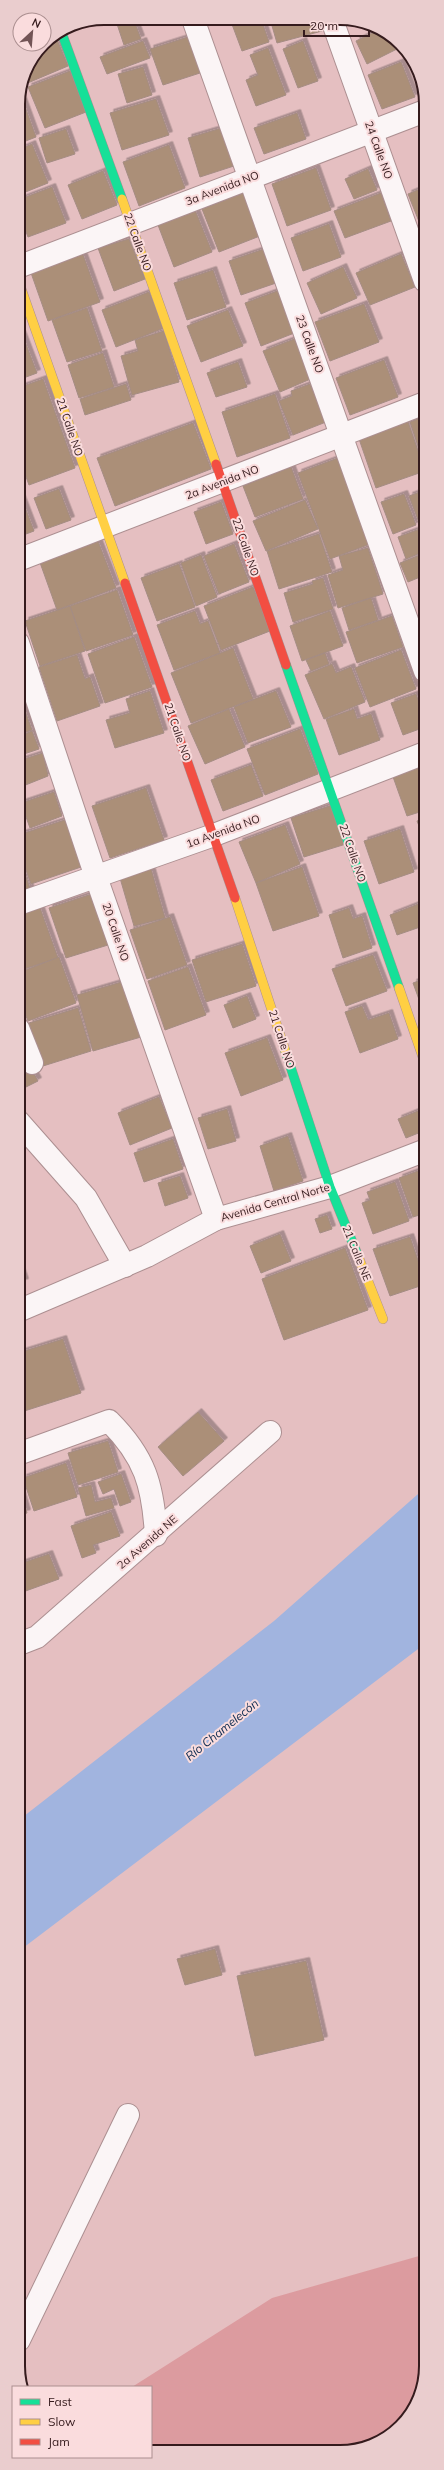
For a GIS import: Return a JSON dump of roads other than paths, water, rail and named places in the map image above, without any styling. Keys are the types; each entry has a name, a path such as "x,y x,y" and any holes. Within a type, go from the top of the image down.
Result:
{"street":[{"name":"23 Calle NO","path":"195,25 419,651"},
{"name":"24 Calle NO","path":"334,25 419,264"},
{"name":"22 Calle NO","path":"63,36 223,481 419,1046"},
{"name":"3a Avenida NO","path":"25,263 419,113"},
{"name":"21 Calle NO","path":"25,300 214,835 330,1187"},
{"name":"2a Avenida NO","path":"25,557 419,405"},
{"name":"20 Calle NO","path":"25,665 96,877 216,1219"},
{"name":"1a Avenida NO","path":"25,902 214,835 419,756"},
{"path":"25,1046 32,1063"},
{"path":"25,1129 86,1198 125,1266"},
{"name":"Avenida Central Norte","path":"25,1308 147,1256 216,1219 330,1187 419,1153"},
{"name":"21 Calle NE","path":"330,1187 383,1319"},
{"path":"25,1452 109,1422 127,1440 144,1469 154,1501 156,1535"},
{"name":"2a Avenida NE","path":"25,1642 38,1637 156,1535 270,1432"},
{"path":"25,2328 128,2115"}],"water":[{"name":"Río Chamelecón","path":"419,1493 419,1648 25,1946 25,1815 274,1621"}]}
